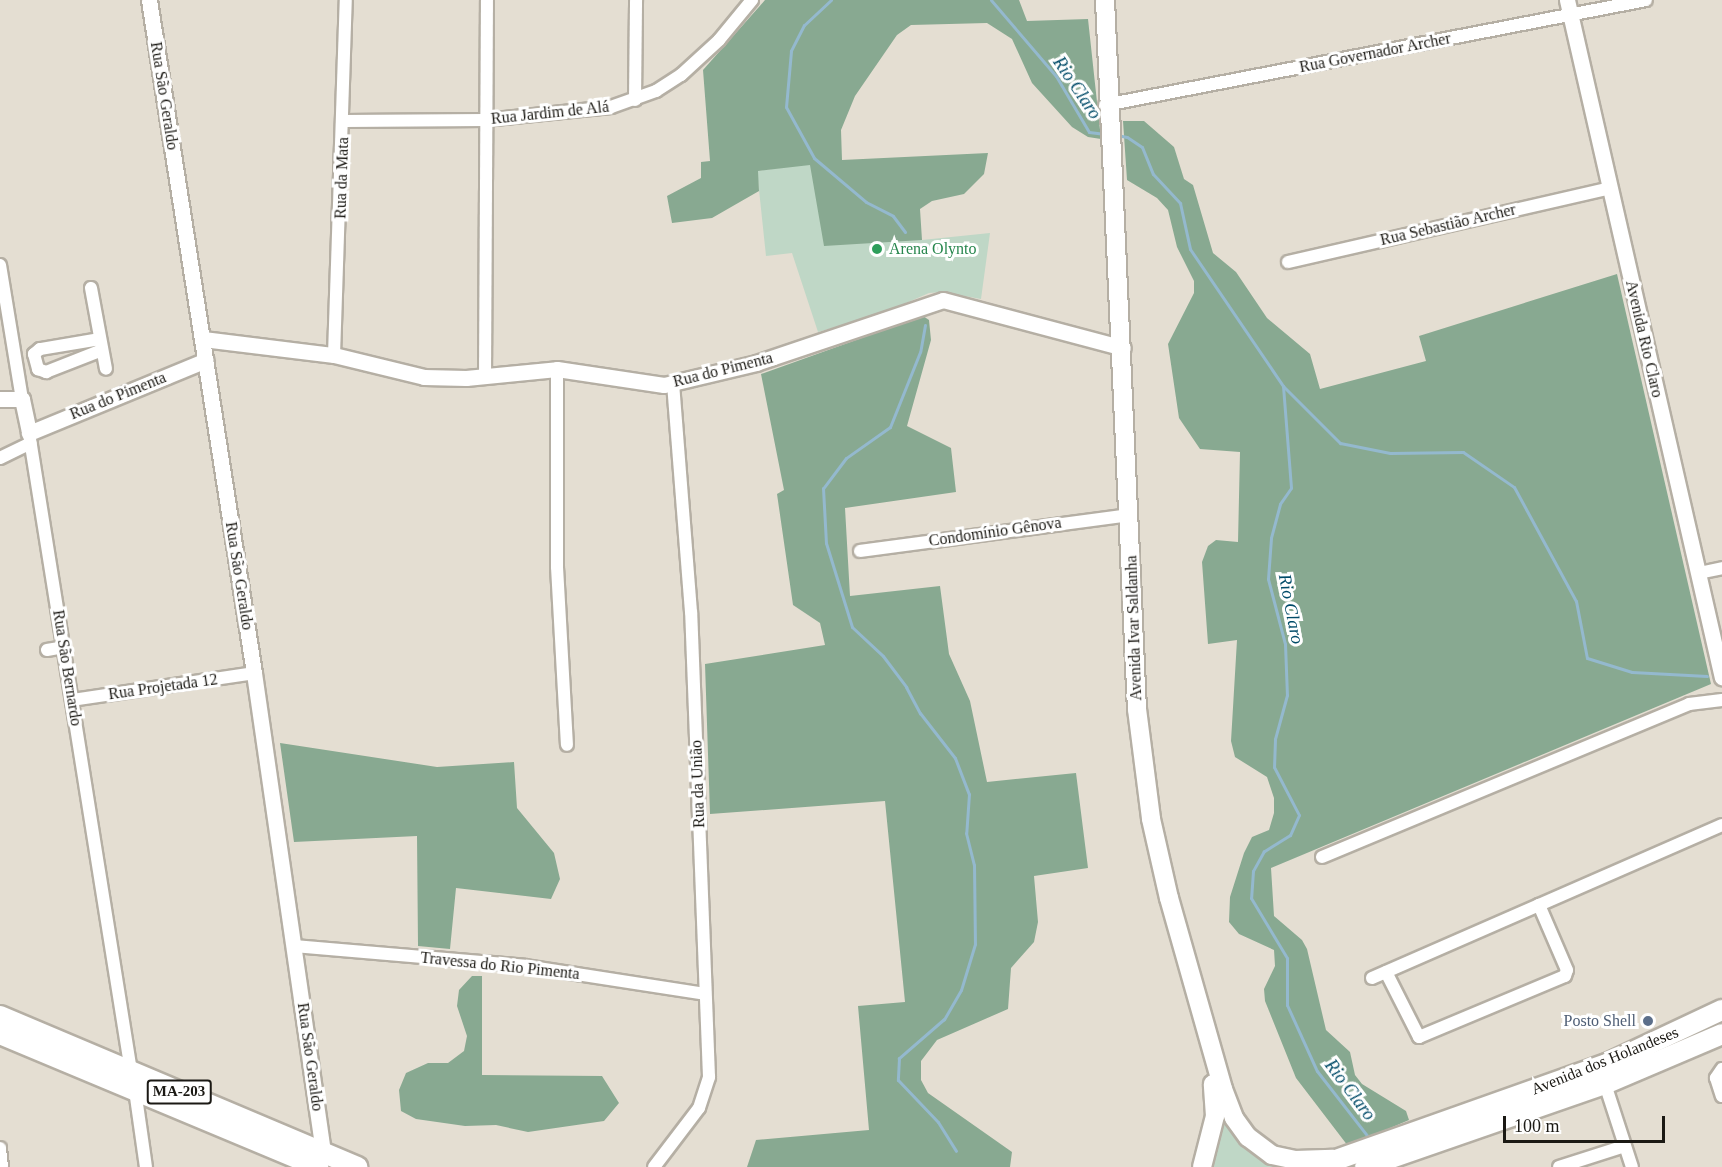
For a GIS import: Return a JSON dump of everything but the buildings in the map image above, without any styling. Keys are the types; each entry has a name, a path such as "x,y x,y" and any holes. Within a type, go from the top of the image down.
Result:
{"main road":[{"name":"Avenida Ivar Saldanha","path":"1097,0 1108,113"},
{"name":"Avenida Ivar Saldanha","path":"1105,0 1135,767 1161,899 1215,1099 1202,1167"},
{"name":"Avenida Ivar Saldanha","path":"1126,515 1140,756 1169,898 1222,1089 1240,1128 1266,1152 1303,1161 1344,1157"},
{"name":"Avenida dos Holandeses","path":"1316,1167 1607,1064 1722,1010"},
{"name":"MA-203","path":"0,1016 133,1081 321,1160 357,1167"},
{"name":"MA-203","path":"0,1034 133,1081"},
{"name":"Avenida dos Holandeses","path":"1365,1167 1605,1084 1722,1034"}],"street":[{"name":"Rua São Geraldo","path":"149,0 254,673 294,946 321,1160"},
{"name":"Rua da Mata","path":"334,356 344,121 346,0"},
{"path":"485,377 487,0"},
{"path":"635,100 636,0"},
{"name":"Rua Jardim de Alá","path":"344,121 485,120 587,111 635,100 656,91 699,60 752,0"},
{"name":"Rua Governador Archer","path":"1108,113 1569,7 1646,0"},
{"name":"Avenida Rio Claro","path":"1569,7 1608,189 1722,678"},
{"name":"Rua Sebastião Archer","path":"1288,262 1608,189"},
{"name":"Rua São Bernardo","path":"0,265 64,647 146,1167"},
{"path":"91,288 106,369"},
{"name":"Rua do Pimenta","path":"203,339 334,356 424,377 485,377 557,369 639,384 673,384 852,333 931,301 955,302 1120,348"},
{"path":"101,344 50,371 38,369 34,354 40,349 101,344"},
{"name":"Rua do Pimenta","path":"0,458 30,438 206,360"},
{"path":"17,366 36,362"},
{"path":"557,369 557,567 567,745"},
{"name":"Rua da União","path":"654,1167 694,1117 707,1090 691,612 673,384"},
{"path":"0,399 22,399"},
{"name":"Condomínio Gênova","path":"860,551 1126,515"},
{"path":"1699,573 1722,568"},
{"path":"47,650 64,647"},
{"name":"Rua Projetada 12","path":"72,700 254,673"},
{"path":"1322,857 1689,704 1716,701"},
{"path":"1372,978 1722,825"},
{"path":"1386,972 1419,1037 1565,976 1567,970 1539,905"},
{"name":"Travessa do Rio Pimenta","path":"294,946 525,966 705,994"},
{"path":"1722,1069 1716,1078 1722,1096"},
{"path":"1605,1084 1632,1167"},
{"path":"1559,1167 1625,1146"},
{"path":"0,1148 2,1167"}],"green space":[{"path":"765,0 1019,0 1027,21 1088,19 1101,139 1088,137 1072,127 1032,83 1012,39 987,23 911,25 897,35 855,96 841,130 842,160 988,153 984,174 964,194 932,201 920,209 922,240 824,246 810,165 758,171 759,191 712,218 672,223 667,196 701,178 701,162 710,161 703,70"},
{"path":"1123,121 1144,121 1174,147 1184,179 1193,185 1213,253 1236,272 1267,318 1310,354 1320,389 1426,361 1419,336 1617,274 1711,684 1271,868 1274,916 1302,940 1307,949 1326,1030 1350,1052 1355,1075 1362,1084 1406,1111 1409,1120 1348,1146 1296,1078 1265,1001 1264,989 1275,966 1274,950 1239,934 1229,922 1230,897 1244,853 1252,837 1269,830 1274,813 1274,798 1267,777 1235,757 1231,741 1237,640 1208,644 1202,562 1208,546 1216,540 1238,542 1240,452 1200,449 1179,418 1168,344 1194,293 1194,281 1177,247 1168,210 1157,198 1127,180"},
{"name":"Arena Olynto","path":"810,164 922,240 990,233 981,299 942,292 929,293 881,314 818,332 792,253 766,256 757,171"},
{"path":"923,316 929,320 931,340 907,426 951,448 956,492 845,508 850,596 940,586 949,654 970,701 987,782 1076,773 1088,868 1034,876 1038,922 1034,942 1011,968 1008,1009 937,1040 921,1061 921,1080 928,1093 1012,1152 1010,1167 747,1167 756,1140 869,1130 858,1006 905,1002 885,801 710,814 705,664 825,645 820,623 793,605 777,494 784,490 761,374"},
{"path":"280,743 437,767 514,762 517,808 554,853 560,879 551,899 456,888 450,949 418,946 417,836 294,842"},
{"path":"472,976 482,976 482,1075 602,1076 619,1103 604,1121 528,1132 496,1125 465,1126 416,1119 401,1111 399,1090 406,1073 428,1063 448,1063 464,1051 467,1036 457,1006 459,990"},
{"path":"1220,1105 1276,1165 1276,1167 1209,1167"}],"waterway":[{"name":"Rio Claro","path":"831,0 804,25 791,51 786,107 814,158 866,202 893,216 905,232"},
{"name":"Rio Claro","path":"991,0 1056,76 1089,132 1105,134"},
{"name":"Rio Claro","path":"1117,135 1127,137 1142,147 1153,174 1180,203 1190,249 1283,386 1291,488 1280,504 1271,538 1268,579 1285,644 1287,695 1275,739 1274,767 1299,815 1290,835 1264,851 1253,871 1251,898 1287,958 1287,1005 1317,1071 1369,1138"},
{"path":"925,325 920,352 890,427 846,458 823,488 826,543 852,627 883,656 906,687 920,713 955,758 969,794 966,833 974,865 975,944 961,990 944,1019 899,1058 898,1080 938,1122 956,1151"},
{"path":"1283,386 1340,443 1390,453 1463,452 1514,487 1576,601 1587,658 1632,672 1707,676"}],"place":[{"name":"Arena Olynto","path":"877,249"},
{"name":"Posto Shell","path":"1648,1021"}]}
